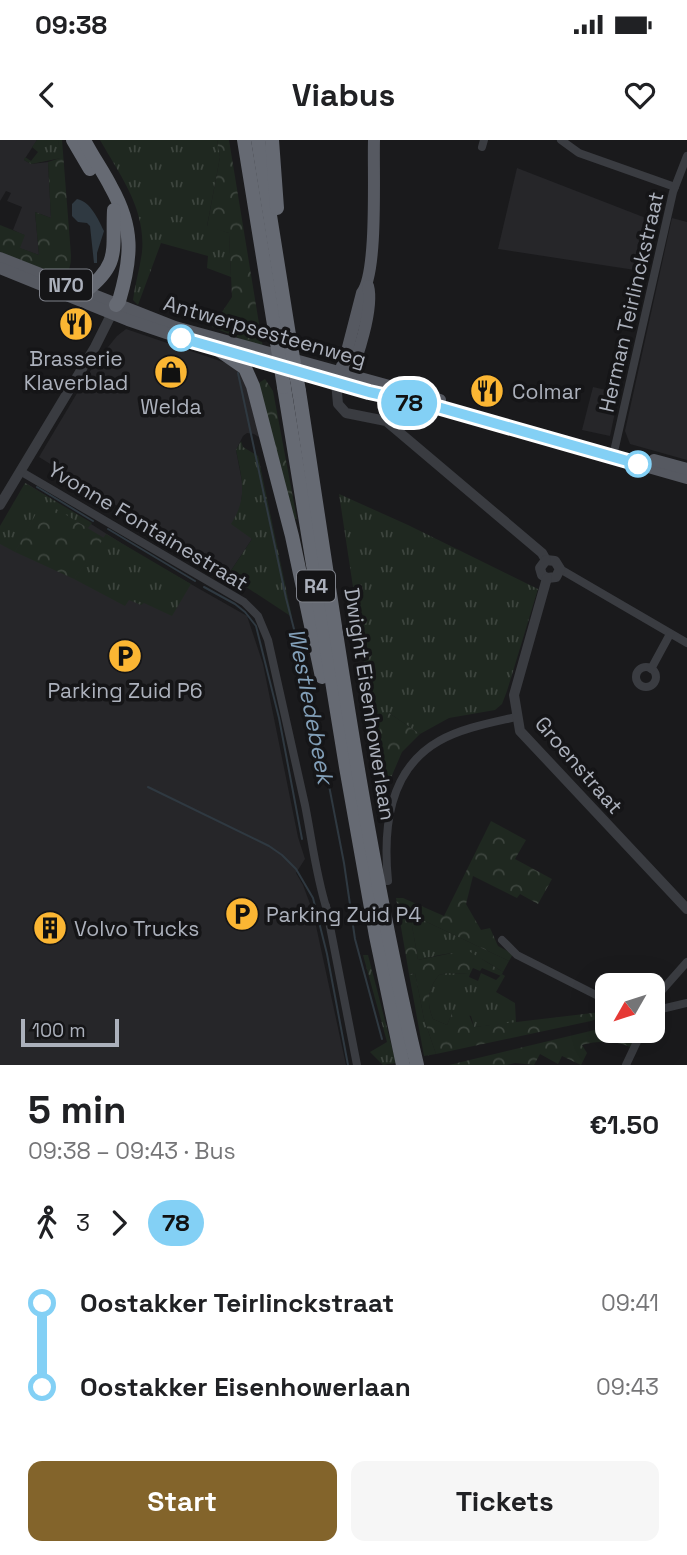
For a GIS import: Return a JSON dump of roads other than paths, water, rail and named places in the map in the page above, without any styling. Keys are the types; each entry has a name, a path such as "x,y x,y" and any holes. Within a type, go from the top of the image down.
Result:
{"highway":[{"path":"73,140 114,211 122,241 114,309"},
{"path":"84,140 122,208 128,229 128,267 119,301 114,309"},
{"path":"236,140 249,174"},
{"name":"Dwight Eisenhowerlaan","path":"244,140 283,339 354,748 417,1065"},
{"name":"Dwight Eisenhowerlaan","path":"258,140 278,265 283,339"},
{"path":"272,140 280,237 278,265"},
{"path":"84,292 105,272 112,257 115,246 114,211"},
{"path":"219,350 246,368 253,386 292,536 329,708 345,767"},
{"name":"Dwight Eisenhowerlaan","path":"292,389 287,405 345,767 403,1065"}],"main road":[{"path":"343,379 345,357 371,265 374,140"},
{"name":"Antwerpsesteenweg","path":"0,258 84,292 114,309 343,379 409,403 434,406 614,453 687,469"},
{"name":"Antwerpsesteenweg","path":"0,268 219,350 343,379"},
{"name":"Antwerpsesteenweg","path":"614,453 687,478"}],"street":[{"path":"561,140 579,153 675,187"},
{"name":"Herman Teirlinckstraat","path":"614,453 675,187 687,156"},
{"path":"0,505 95,348 114,309"},
{"path":"343,379 338,404 346,412 386,421 542,553 545,560"},
{"name":"Yvonne Fontainestraat","path":"20,471 244,602 258,616 268,640 315,858 315,871 327,911 357,1065"},
{"path":"545,560 555,561 560,569 687,642"},
{"path":"545,560 540,568 542,575 547,578 556,577 560,569"},
{"name":"Groenstraat","path":"547,578 514,695 520,732 687,909"},
{"path":"651,669 670,634"},
{"path":"388,881 385,850 389,812 399,784 413,762 440,740 465,730 516,717"},
{"path":"502,940 517,955 595,994"},
{"path":"665,987 687,962"},
{"path":"665,1008 687,1003"},
{"path":"626,1065 636,1043"}],"waterway":[{"name":"Westledebeek","path":"238,373 286,598 313,703 344,863 355,939 382,1039"},
{"path":"37,487 93,521"},
{"path":"108,529 195,581"},
{"path":"204,587 235,604 256,626 279,718 302,839"},
{"name":"Westledebeek","path":"148,787 269,846 296,869 313,898 327,954 348,1065"}],"place":[{"name":"Brasserie Klaverblad","path":"76,324"},
{"name":"Welda","path":"171,372"},
{"name":"Colmar","path":"487,391"},
{"name":"Parking Zuid P6","path":"125,656"},
{"name":"Parking Zuid P4","path":"242,914"},
{"name":"Volvo Trucks","path":"50,928"}]}
